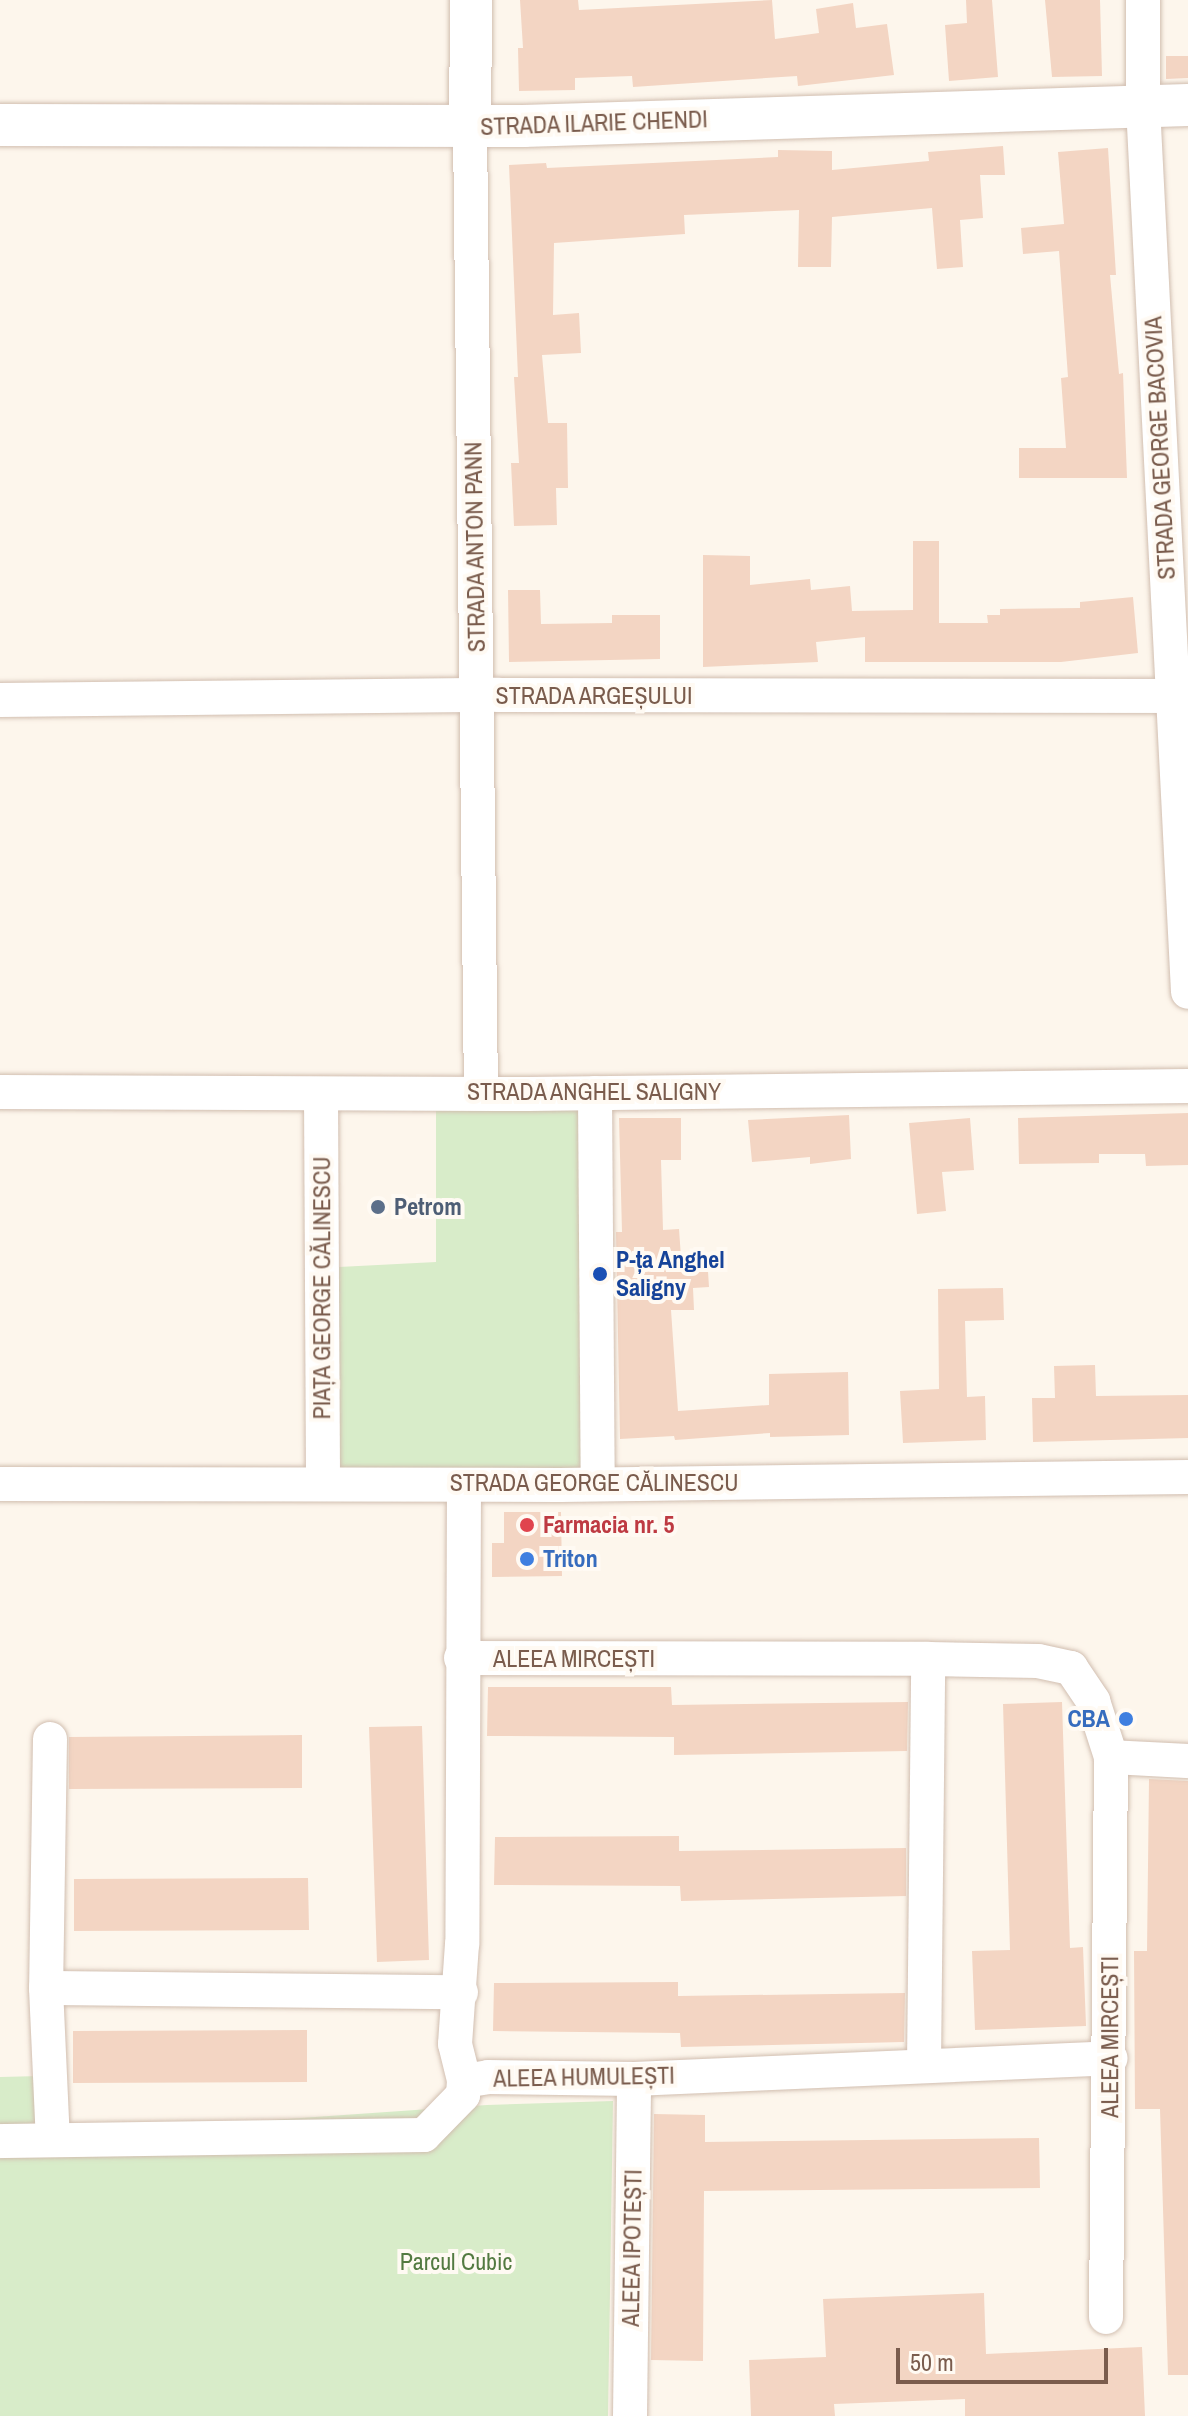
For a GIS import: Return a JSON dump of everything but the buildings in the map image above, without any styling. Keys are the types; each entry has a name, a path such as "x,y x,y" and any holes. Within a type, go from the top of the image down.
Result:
{"street":[{"name":"STRADA ANTON PANN","path":"471,0 481,1093"},
{"name":"STRADA GEORGE BACOVIA","path":"1143,0 1143,106 1180,696 1188,992"},
{"name":"STRADA ILARIE CHENDI","path":"0,125 470,126 1188,105"},
{"name":"STRADA ARGEȘULUI","path":"0,700 1180,696"},
{"name":"STRADA ANGHEL SALIGNY","path":"0,1092 595,1093 1188,1086"},
{"path":"595,1093 598,1484"},
{"name":"PIAȚA GEORGE CĂLINESCU","path":"321,1094 323,1481"},
{"name":"STRADA GEORGE CĂLINESCU","path":"0,1484 323,1481 464,1485 1188,1477"},
{"name":"ALEEA HUMULEȘTI","path":"464,1485 461,1992 455,2044 464,2081 488,2077 634,2079 1111,2058"},
{"name":"ALEEA MIRCEȘTI","path":"461,1658 928,1659 1038,1661 1071,1668 1093,1701 1111,1757 1111,2058 1106,2317"},
{"path":"924,2065 928,1659"},
{"path":"50,1739 46,1988 53,2140"},
{"path":"1111,1757 1188,1761"},
{"path":"46,1988 461,1992"},
{"name":"ALEEA IPOTEȘTI","path":"630,2416 634,2079"},
{"path":"0,2141 424,2135 463,2095 464,2081"}],"green space":[{"path":"436,1107 588,1107 589,1473 335,1471 339,1267 436,1262"},
{"path":"41,2076 45,2129 0,2129 0,2077"},
{"name":"Parcul Cubic","path":"613,2101 608,2416 0,2416 0,2139 487,2105"}],"place":[{"name":"Petrom","path":"378,1207"},
{"name":"P-ța Anghel Saligny","path":"600,1274"},
{"name":"Farmacia nr. 5","path":"527,1525"},
{"name":"Triton","path":"527,1559"},
{"name":"CBA","path":"1126,1719"}]}
